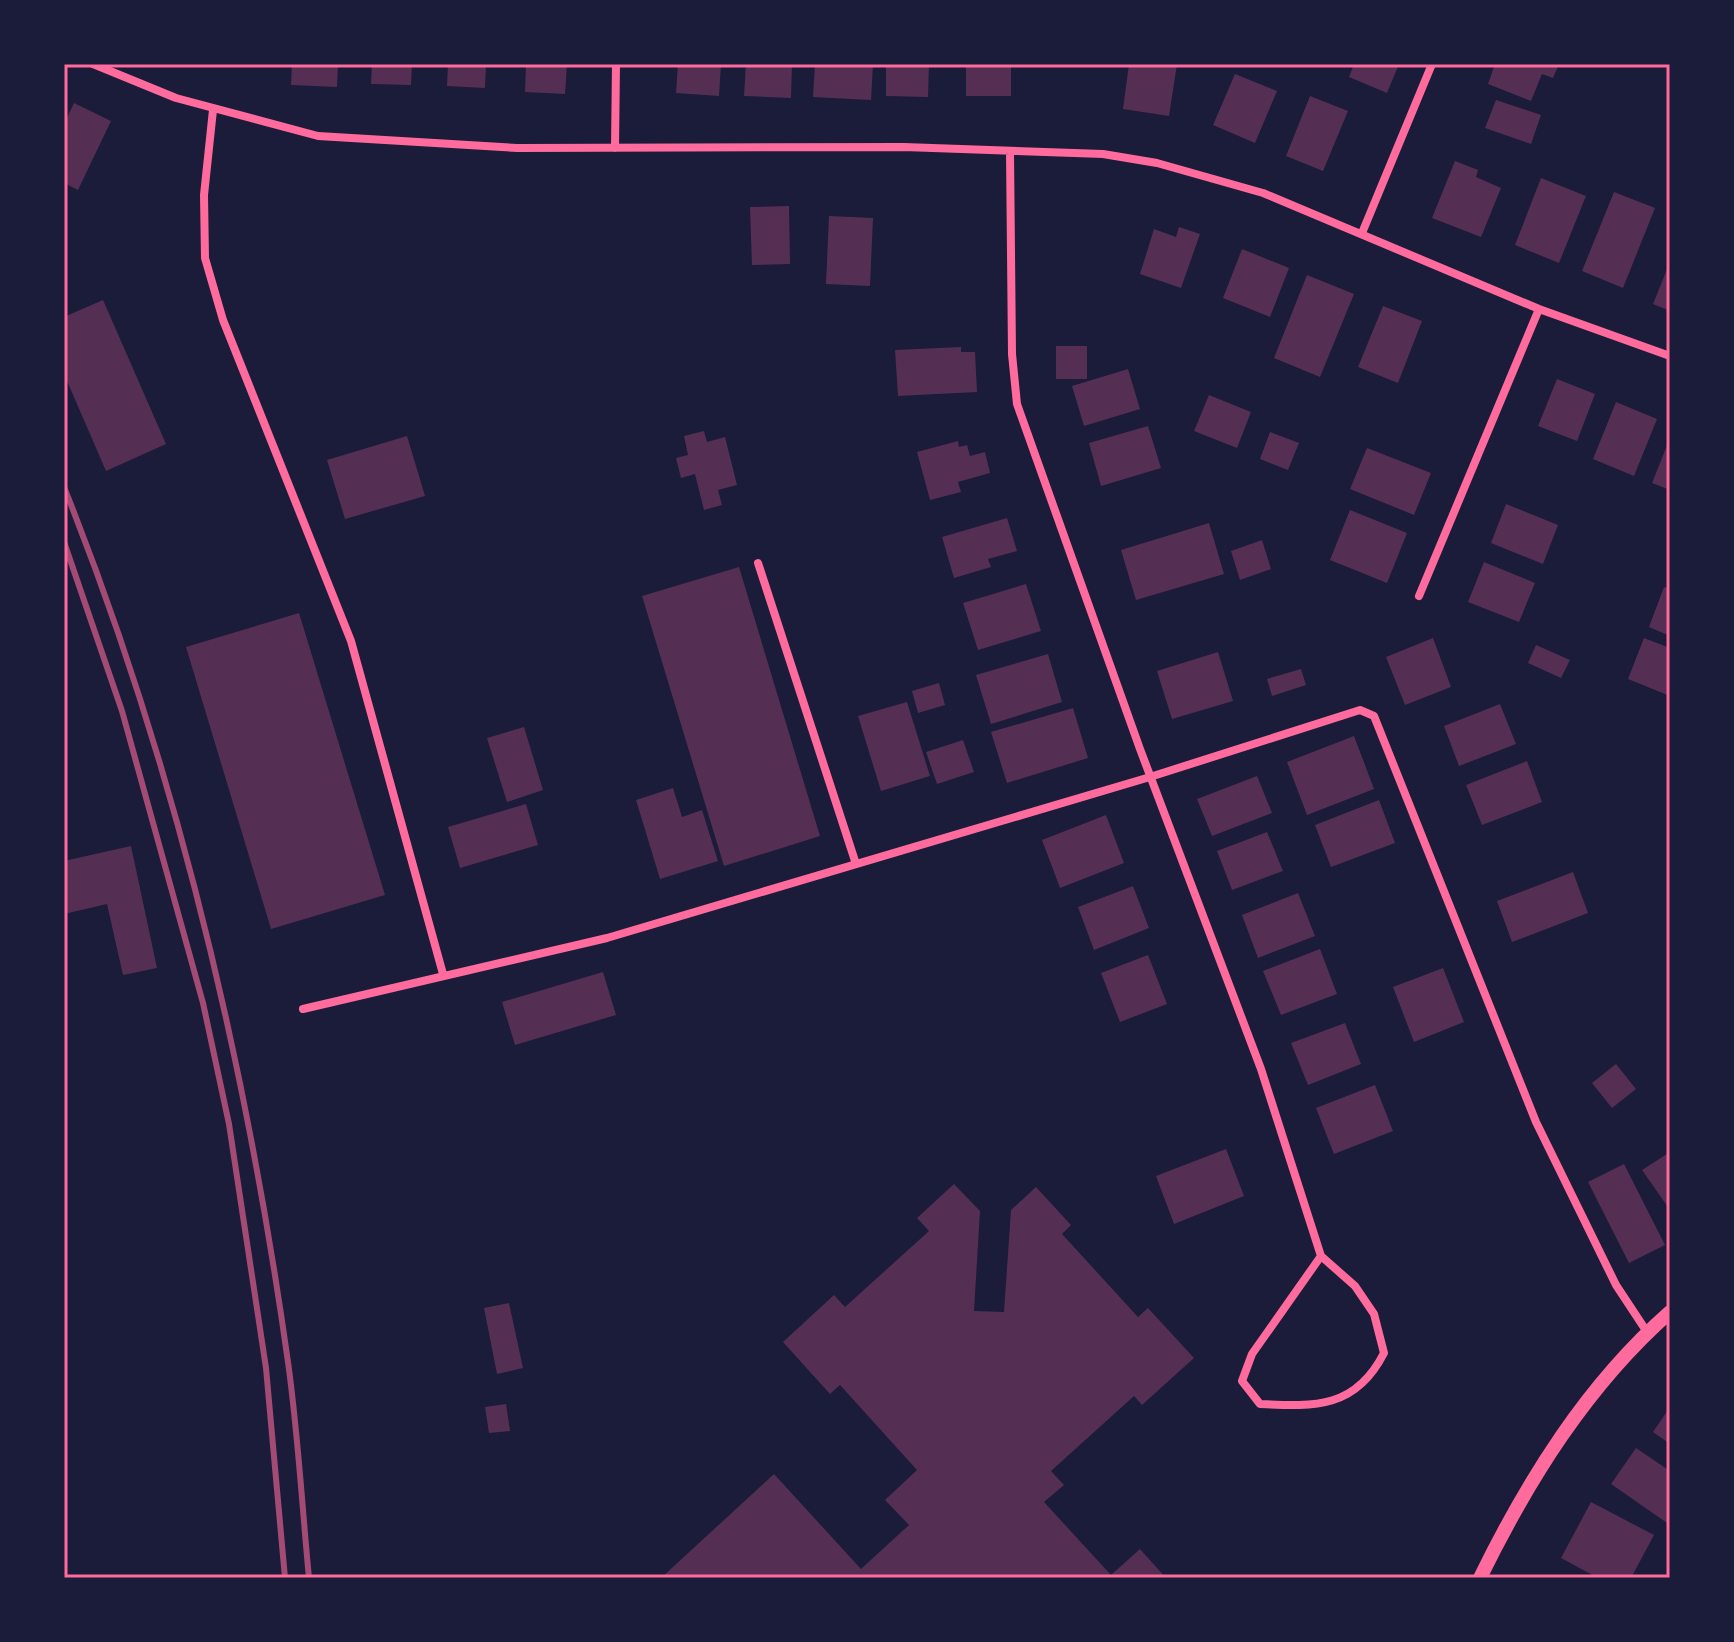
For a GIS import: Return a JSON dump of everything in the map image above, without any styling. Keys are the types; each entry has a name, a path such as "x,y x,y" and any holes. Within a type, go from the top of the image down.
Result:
{"street":[{"path":"93,64 213,110 318,136 517,148 904,147 1103,154 1171,166 1263,193 1539,309 1670,356"},
{"path":"615,148 616,64"},
{"path":"1362,233 1432,64"},
{"path":"213,110 204,195 205,258 223,320 351,641 443,974"},
{"path":"1010,152 1012,354 1017,404 1150,777 1261,1069 1321,1256 1355,1286 1374,1314 1384,1353 1371,1379 1349,1395 1321,1404 1260,1404 1242,1381 1252,1354 1321,1256"},
{"path":"1419,596 1539,309"},
{"path":"758,563 856,864"},
{"path":"303,1009 607,938 1150,777 1360,710 1374,716 1536,1122 1616,1285 1647,1332"},
{"path":"1480,1578 1510,1517 1563,1434 1647,1332 1670,1312"}],"building":[{"path":"292,64 338,64 337,87 291,85"},
{"path":"372,64 412,64 411,85 371,84"},
{"path":"448,64 486,64 485,88 447,86"},
{"path":"526,64 567,64 565,94 525,92"},
{"path":"678,64 721,64 719,96 676,93"},
{"path":"746,64 792,64 791,98 744,96"},
{"path":"815,64 873,64 871,100 813,97"},
{"path":"886,64 929,64 928,97 886,96"},
{"path":"966,64 1011,64 1011,96 966,96"},
{"path":"1129,64 1177,64 1169,116 1123,109"},
{"path":"1354,64 1399,64 1387,93 1349,77"},
{"path":"1495,64 1559,64 1553,78 1542,74 1531,101 1488,84"},
{"path":"1235,74 1277,91 1255,143 1213,125"},
{"path":"1310,96 1348,111 1323,171 1286,156"},
{"path":"1496,100 1541,115 1531,144 1485,128"},
{"path":"74,103 111,121 78,190 64,183 64,124"},
{"path":"1455,161 1478,170 1476,177 1501,188 1481,237 1432,218"},
{"path":"1541,178 1586,196 1559,263 1515,245"},
{"path":"1614,192 1655,208 1623,288 1582,271"},
{"path":"789,206 790,264 752,265 750,207"},
{"path":"829,216 873,218 870,286 826,284"},
{"path":"1179,227 1200,234 1181,288 1140,274 1154,229 1176,237"},
{"path":"1242,249 1289,268 1270,317 1223,298"},
{"path":"1670,262 1670,311 1653,304"},
{"path":"1307,275 1354,294 1320,377 1274,358"},
{"path":"103,300 166,444 106,471 64,374 64,317"},
{"path":"1383,306 1422,321 1398,383 1358,367"},
{"path":"1056,346 1087,346 1087,379 1056,379"},
{"path":"961,347 961,352 975,352 977,392 898,396 895,350"},
{"path":"1128,369 1140,409 1084,426 1072,386"},
{"path":"1557,379 1595,394 1577,441 1538,426"},
{"path":"1209,395 1251,412 1237,448 1194,431"},
{"path":"1616,402 1657,419 1634,476 1593,459"},
{"path":"1148,426 1161,468 1101,486 1089,443"},
{"path":"704,431 707,442 725,437 737,485 718,490 722,505 704,510 695,474 681,478 676,458 688,455 684,436"},
{"path":"1270,432 1299,443 1288,470 1260,459"},
{"path":"407,436 425,496 345,519 327,460"},
{"path":"1670,438 1670,490 1652,483"},
{"path":"958,441 959,447 967,445 970,456 985,452 990,473 958,482 961,492 930,500 917,452"},
{"path":"1367,448 1431,473 1414,515 1350,489"},
{"path":"1506,504 1558,525 1543,564 1491,543"},
{"path":"1350,510 1407,533 1387,583 1330,560"},
{"path":"1007,518 1017,551 988,559 991,567 954,578 942,537"},
{"path":"1209,523 1224,574 1136,600 1121,550"},
{"path":"1262,540 1271,569 1240,580 1231,551"},
{"path":"1484,562 1535,583 1519,622 1468,602"},
{"path":"739,567 820,836 724,866 642,596"},
{"path":"1026,584 1041,631 978,650 963,603"},
{"path":"1664,587 1670,589 1670,636 1649,627"},
{"path":"299,613 385,895 271,929 186,647"},
{"path":"1433,638 1451,687 1405,705 1386,657"},
{"path":"1644,638 1670,648 1670,696 1628,679"},
{"path":"1536,645 1570,660 1561,678 1528,663"},
{"path":"1218,652 1233,701 1172,719 1157,671"},
{"path":"1048,654 1062,702 991,724 976,675"},
{"path":"1301,669 1306,685 1272,696 1267,679"},
{"path":"939,683 945,705 918,713 912,691"},
{"path":"907,702 930,776 881,791 858,716"},
{"path":"1500,704 1516,744 1459,766 1444,726"},
{"path":"1073,708 1088,758 1007,783 991,732"},
{"path":"524,727 543,790 507,802 487,738"},
{"path":"1354,736 1374,789 1307,815 1287,762"},
{"path":"963,740 974,772 937,784 926,752"},
{"path":"1527,761 1542,802 1482,825 1466,785"},
{"path":"1257,776 1272,813 1212,836 1197,799"},
{"path":"673,788 682,817 702,810 718,861 660,879 636,800"},
{"path":"1379,800 1395,843 1331,867 1315,825"},
{"path":"526,804 538,845 460,868 448,827"},
{"path":"1106,815 1124,863 1060,888 1042,840"},
{"path":"1267,832 1283,871 1232,890 1217,851"},
{"path":"131,846 157,968 123,975 107,904 64,914 64,861"},
{"path":"1573,872 1588,913 1512,942 1497,901"},
{"path":"1133,886 1149,928 1094,950 1078,907"},
{"path":"1298,893 1315,936 1258,958 1242,915"},
{"path":"1320,949 1337,994 1281,1015 1263,971"},
{"path":"1148,955 1167,1004 1120,1022 1101,973"},
{"path":"1443,968 1464,1022 1414,1042 1393,987"},
{"path":"603,972 616,1015 515,1045 502,1002"},
{"path":"1345,1023 1361,1064 1308,1085 1291,1043"},
{"path":"1616,1064 1636,1089 1612,1108 1592,1083"},
{"path":"1375,1085 1393,1131 1334,1154 1316,1108"},
{"path":"1226,1149 1244,1196 1174,1224 1156,1176"},
{"path":"1670,1152 1670,1210 1642,1170"},
{"path":"1624,1164 1665,1245 1629,1263 1588,1182"},
{"path":"954,1184 980,1211 974,1311 1004,1312 1011,1210 1036,1187 1071,1225 1062,1234 1138,1317 1148,1308 1194,1358 1142,1405 1134,1396 1051,1471 1064,1485 1044,1502 1111,1575 1140,1549 1166,1578 661,1578 774,1474 861,1569 909,1525 885,1500 917,1470 840,1385 830,1394 783,1342 834,1295 845,1307 929,1231 917,1218"},
{"path":"509,1303 523,1368 497,1374 484,1308"},
{"path":"506,1404 510,1431 489,1433 485,1407"},
{"path":"1670,1407 1670,1444 1653,1432"},
{"path":"1636,1448 1670,1471 1670,1525 1611,1484"},
{"path":"1591,1502 1654,1535 1631,1578 1598,1578 1561,1558"}],"railway":[{"path":"64,487 104,593 173,808 228,1028 271,1250 288,1362 309,1578"},
{"path":"64,542 122,711 203,1003 229,1124 266,1368 285,1578"}]}
